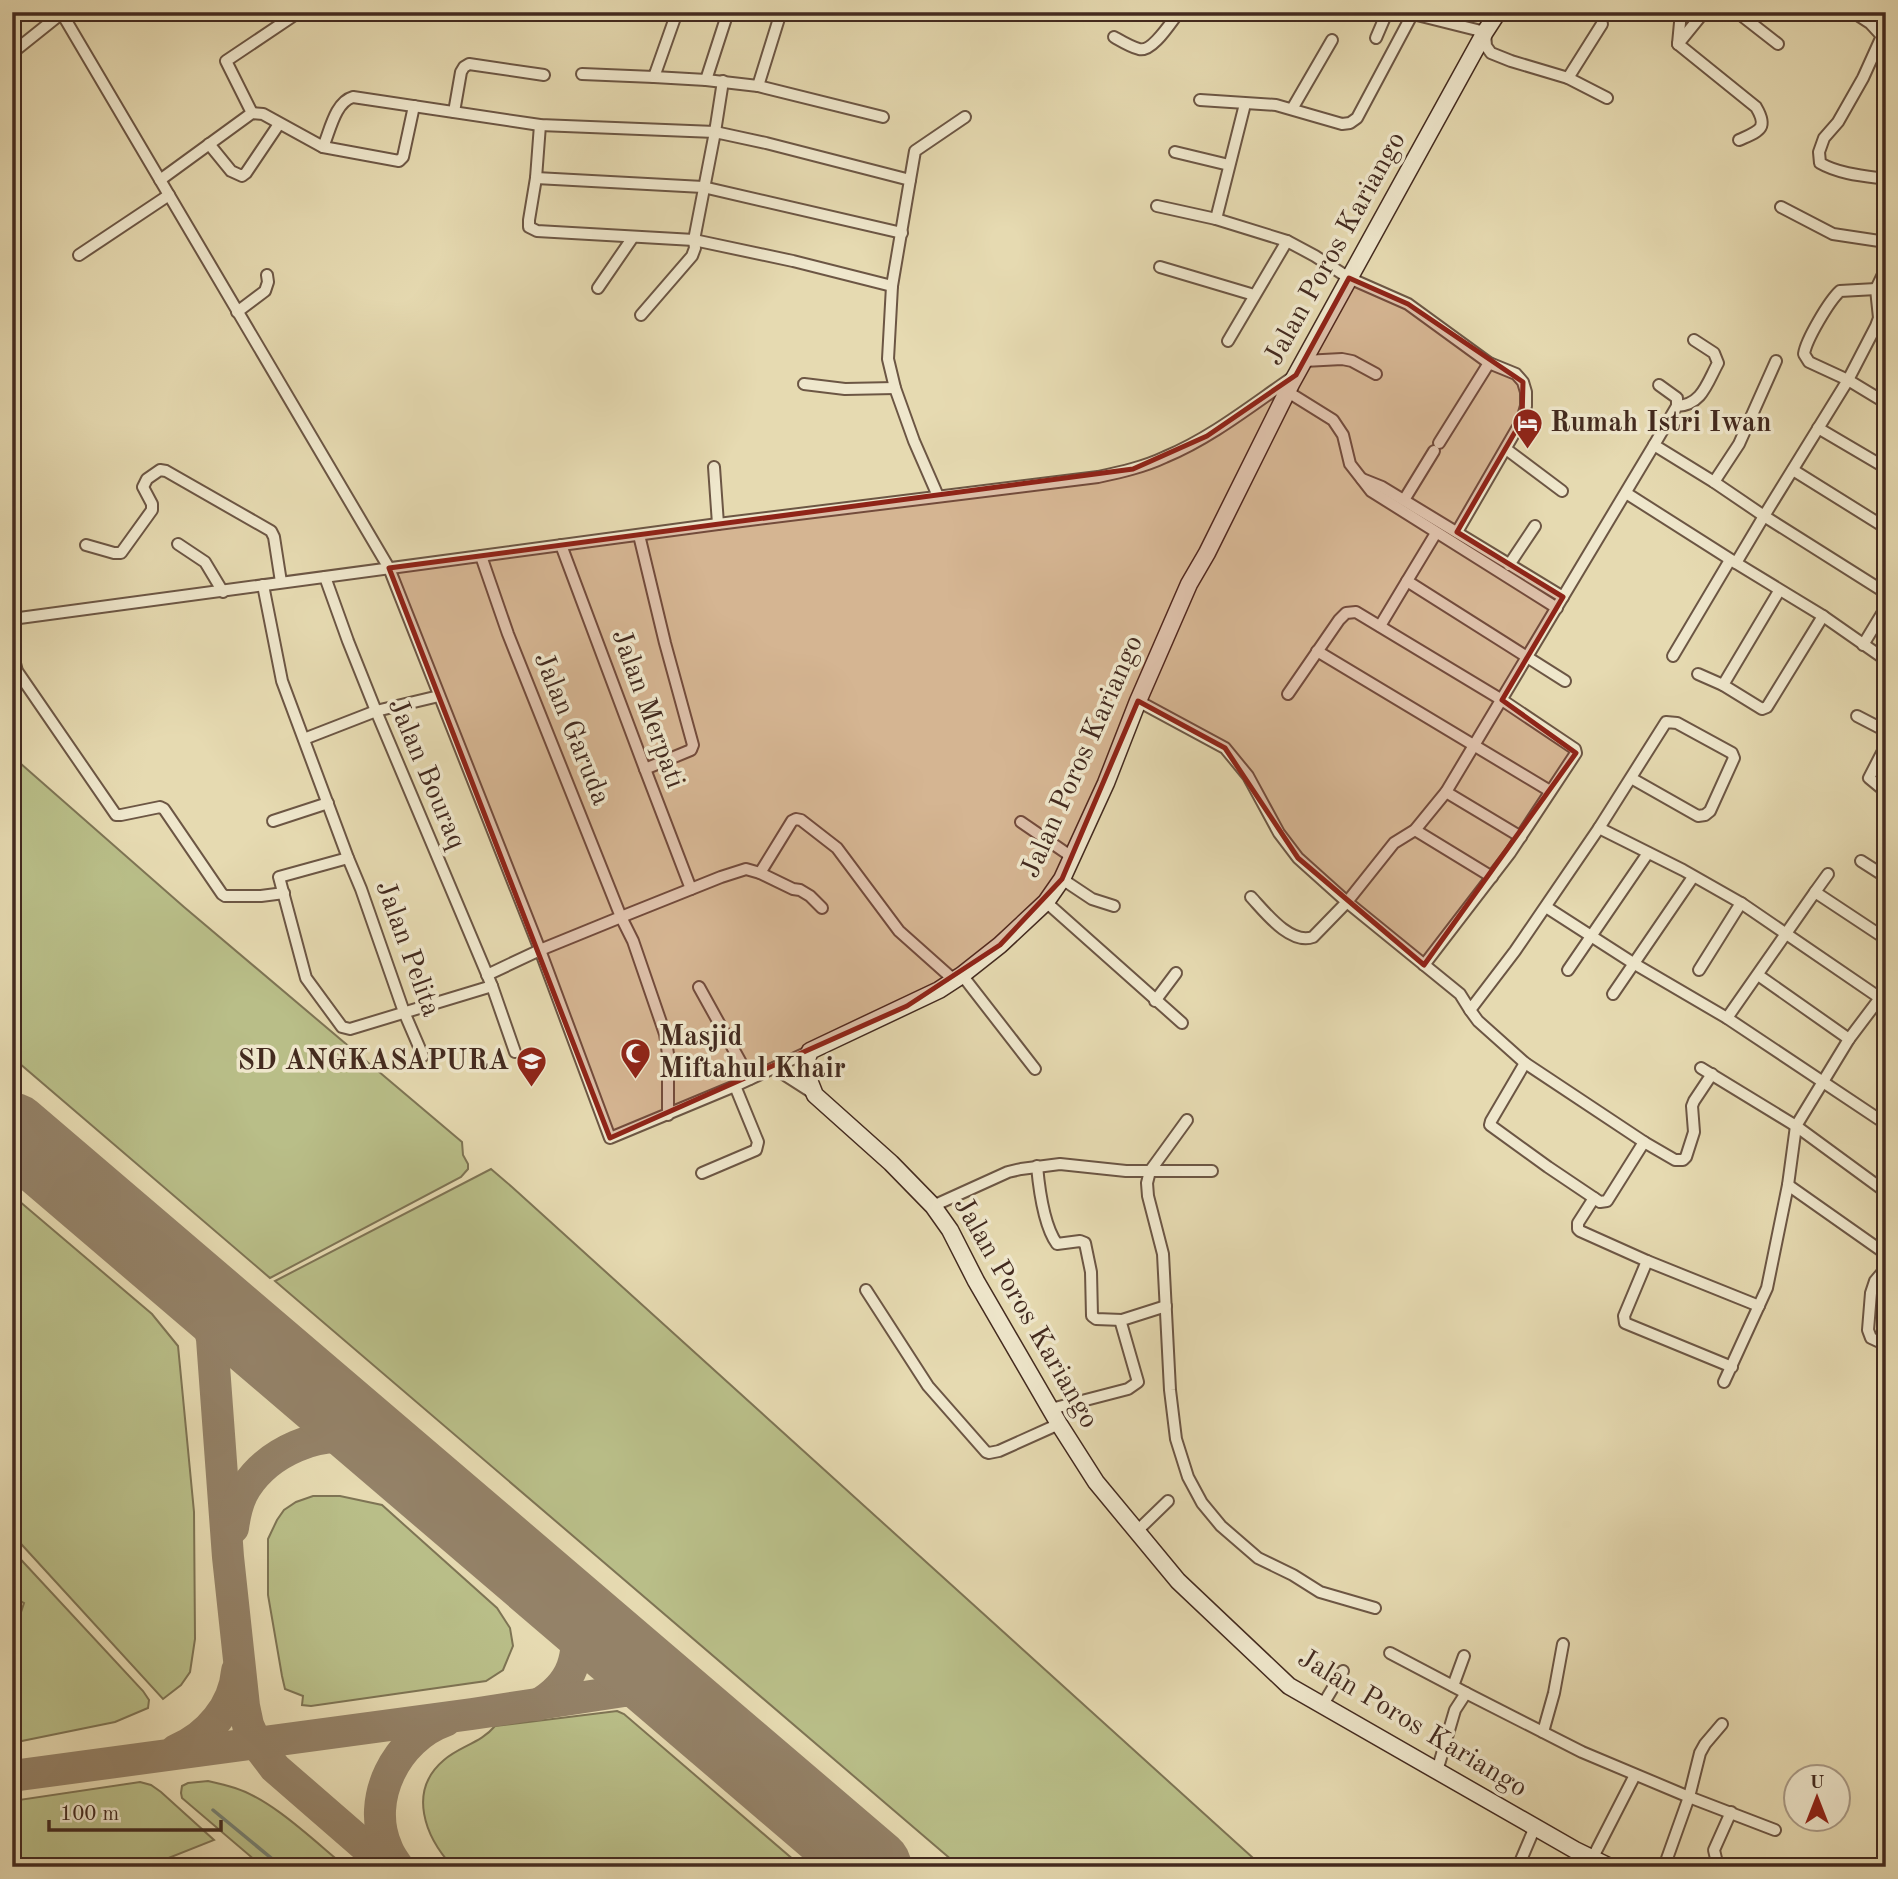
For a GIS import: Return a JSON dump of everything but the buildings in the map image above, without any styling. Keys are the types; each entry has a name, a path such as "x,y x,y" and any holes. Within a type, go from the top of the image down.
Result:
{"main road":[{"name":"Jalan Poros Kariango","path":"810,1051 918,1000 958,977 1000,945 1046,902 1062,879 1189,584 1287,392 1498,12"},
{"path":"810,1051 805,1070 815,1095"},
{"name":"Jalan Poros Kariango","path":"815,1095 891,1163 933,1206 950,1230 976,1281 1096,1482 1178,1581 1289,1686 1610,1867"}],"street":[{"path":"252,113 226,61 299,12"},
{"path":"654,78 677,12"},
{"path":"706,80 729,12"},
{"path":"758,86 781,12"},
{"path":"1114,37 1139,50 1147,50 1178,12"},
{"path":"1376,38 1389,12"},
{"path":"1678,44 1681,12"},
{"path":"1678,44 1704,12"},
{"path":"1737,12 1778,44"},
{"path":"1853,12 1870,23 1882,36 1863,78 1838,122 1824,138 1819,152 1820,163 1847,172 1886,179"},
{"path":"12,53 62,13 389,568 540,950 610,1138 735,1086 810,1051"},
{"path":"1200,100 1263,103 1342,124 1350,123 1356,118 1409,13 1485,32 1486,46 1491,53 1568,78 1607,98"},
{"path":"1568,78 1602,24"},
{"path":"1292,109 1332,40"},
{"path":"1678,44 1756,107 1762,117 1761,128 1739,140"},
{"path":"454,112 461,72 469,64 544,75"},
{"path":"582,74 723,81 758,86 883,117"},
{"path":"641,315 692,256 695,248 694,240 723,81"},
{"path":"323,147 340,106 353,97 540,125 715,132 910,180"},
{"path":"1216,219 1245,104"},
{"path":"160,180 257,112 323,147 399,162 403,157 414,106"},
{"path":"938,496 914,441 888,359 892,286 915,151 965,117"},
{"path":"209,144 231,171 242,176 279,124"},
{"path":"540,125 536,178 529,220 531,229 694,240 892,286"},
{"path":"1175,152 1229,165"},
{"path":"536,178 703,187 902,233"},
{"path":"79,255 169,195"},
{"path":"1157,206 1216,219 1287,241 1349,278 1408,304 1489,363 1516,374 1523,382 1526,392 1522,420 1457,532"},
{"path":"1781,207 1833,234 1886,242"},
{"path":"598,288 634,237"},
{"path":"1228,341 1287,241"},
{"path":"1160,267 1254,295"},
{"path":"1673,656 1848,380 1879,318 1876,289 1886,268"},
{"path":"237,312 268,288 267,275"},
{"path":"1876,289 1840,291 1833,297 1804,354 1809,362 1848,380 1886,403"},
{"path":"1677,406 1691,405 1700,396 1718,363 1714,353 1694,340"},
{"path":"12,619 718,524 1098,477 1133,469 1165,457 1207,436 1300,368 1342,359 1352,361 1376,374"},
{"path":"1714,482 1739,444 1776,361"},
{"path":"1404,500 1489,363"},
{"path":"804,384 845,388 895,388"},
{"path":"1251,897 1283,929 1307,939 1317,933 1347,902 1394,843 1415,830 1446,792 1677,406 1677,398 1659,385"},
{"path":"1287,392 1334,420 1343,435 1350,464 1371,491 1436,533 1560,602"},
{"path":"1818,428 1886,468"},
{"path":"1654,445 1886,593"},
{"path":"1507,449 1562,491"},
{"path":"714,467 718,524"},
{"path":"86,545 121,553 152,510 152,504 143,487 148,479 160,470 166,471 271,531 281,582"},
{"path":"1793,470 1886,527"},
{"path":"1362,479 1382,487 1457,532 1560,602"},
{"path":"1626,493 1823,616 1886,660"},
{"path":"1509,565 1535,526"},
{"path":"1380,626 1436,533"},
{"path":"639,535 693,745 691,750 645,769"},
{"path":"178,544 205,562 223,592"},
{"name":"Jalan Merpati","path":"561,545 691,889"},
{"name":"Jalan Garuda","path":"481,556 508,634 633,942 665,1034 668,1054 668,1115"},
{"name":"Jalan Bouraq","path":"326,577 348,641 489,980 515,1052"},
{"path":"1407,581 1565,681"},
{"name":"Jalan Pelita","path":"263,586 282,681 361,889 404,1012 424,1056"},
{"path":"1723,685 1779,591"},
{"path":"1863,645 1886,607"},
{"path":"1287,694 1339,620 1346,613 1356,612 1502,701 1575,751 1521,836 1424,965"},
{"path":"1698,674 1723,685 1762,709 1767,707 1823,616"},
{"path":"1317,651 1550,791"},
{"path":"12,652 17,671 116,815 164,808 225,896 284,893"},
{"path":"304,739 376,711 439,696"},
{"path":"1138,701 1225,748 1248,776 1279,833 1298,858 1347,902 1460,993 1478,1021 1525,1063 1644,1142 1675,1160 1683,1160 1694,1132 1692,1106 1712,1074"},
{"path":"1857,716 1886,732"},
{"path":"1470,1010 1546,907 1668,721 1677,723 1732,753 1734,758 1710,811 1705,815 1698,816 1631,778"},
{"path":"1886,745 1869,778 1886,792"},
{"path":"1446,792 1521,836"},
{"path":"273,821 328,803"},
{"path":"760,873 792,821 801,820 837,848 899,931 958,977 1035,1069"},
{"path":"1021,822 1072,858"},
{"path":"1600,828 1741,903 1883,994 1849,1039 1796,1126 1788,1185 1767,1288 1724,1382"},
{"path":"1415,830 1492,877"},
{"path":"1568,970 1648,853"},
{"path":"348,858 279,877 306,978 342,1027 350,1029 489,980 540,950 743,869 760,873 810,896 822,908"},
{"path":"1861,861 1886,877"},
{"path":"1727,1018 1828,874"},
{"path":"1613,993 1693,877"},
{"path":"1062,879 1092,899 1114,906"},
{"path":"1815,892 1886,939"},
{"path":"1046,902 1182,1023"},
{"path":"1699,970 1741,903"},
{"path":"1546,907 1727,1018 1886,1124"},
{"path":"1156,1000 1176,973"},
{"path":"1758,975 1849,1039"},
{"path":"699,987 750,1079"},
{"path":"1525,1063 1490,1125 1594,1198 1602,1203 1608,1201 1644,1142"},
{"path":"775,1068 815,1095"},
{"path":"1702,1068 1796,1126 1886,1192"},
{"path":"702,1174 756,1150 758,1146 735,1086"},
{"path":"1186,1119 1150,1171 1147,1183 1163,1254 1170,1390 1176,1439 1188,1477 1202,1503 1221,1526 1258,1558 1320,1592 1375,1608"},
{"path":"933,1206 1008,1172 1037,1166 1060,1164 1126,1171 1212,1171"},
{"path":"1037,1166 1052,1237 1058,1244 1080,1241 1085,1243 1091,1272 1092,1316 1096,1319 1122,1320 1166,1306"},
{"path":"1788,1185 1886,1254"},
{"path":"1594,1198 1578,1223 1578,1229 1647,1261 1759,1306"},
{"path":"1647,1261 1624,1316 1625,1323 1732,1367"},
{"path":"1886,1268 1872,1287 1868,1330 1871,1338 1886,1345"},
{"path":"866,1290 928,1386 989,1453 999,1451 1055,1416 1128,1389 1138,1382 1122,1320"},
{"path":"1136,1532 1168,1501"},
{"path":"1544,1732 1563,1644"},
{"path":"1390,1653 1635,1775 1775,1830"},
{"path":"1453,1686 1464,1656"},
{"path":"1322,1706 1343,1671"},
{"path":"1437,1771 1455,1710 1466,1693"},
{"path":"1664,1867 1689,1797 1700,1753 1722,1724"},
{"path":"1592,1859 1635,1775"},
{"path":"1718,1867 1714,1850 1731,1812"},
{"path":"1517,1867 1535,1826"}],"highlighted area":[{"path":"1349,278 1408,304 1523,382 1522,420 1457,532 1563,597 1502,700 1576,753 1424,965 1298,858 1225,748 1138,701 1062,879 1000,945 907,1006 610,1138 389,568 1133,469 1207,436 1296,375"}],"green space":[{"path":"12,756 184,907 462,1142 468,1169 461,1177 270,1278 12,1057"},
{"path":"491,1169 1263,1867 960,1867 275,1281"},
{"path":"12,1195 152,1314 178,1346 194,1512 195,1639 190,1672 181,1685 163,1699 12,1534"},
{"path":"313,1496 340,1496 382,1505 497,1608 510,1628 513,1646 503,1670 486,1681 311,1706 302,1705 303,1696 285,1689 282,1676 268,1595 268,1539 284,1510"},
{"path":"12,1550 143,1691 149,1700 148,1708 115,1722 12,1743 12,1622 18,1621 24,1603 12,1597"},
{"path":"617,1711 624,1714 802,1867 453,1867 435,1842 424,1814 426,1786 433,1772 444,1760 483,1737 495,1726"},
{"path":"208,1781 235,1788 264,1802 346,1867 263,1867 182,1798 182,1786"},
{"path":"140,1782 161,1792 214,1840 146,1867 12,1867 12,1801"}],"waterway":[{"path":"213,1810 282,1867"}],"taxiway":[{"path":"197,1289 212,1339 228,1557 248,1725 256,1743 275,1768 389,1867"},
{"path":"233,1528 237,1506 246,1487 268,1463 296,1446 344,1437 364,1441 390,1453"},
{"path":"537,1705 560,1687 572,1667 576,1655 577,1614"},
{"path":"176,1750 199,1737 217,1719 231,1696 237,1671"},
{"path":"12,1776 624,1691 655,1692 684,1705"},
{"path":"398,1867 388,1850 381,1829 383,1791 390,1772 413,1741 428,1729 445,1721"}],"runway":[{"path":"12,1131 873,1867"}],"place":[{"name":"Rumah Istri Iwan","path":"1527,451"},
{"name":"Masjid Miftahul Khair","path":"636,1081"},
{"name":"SD ANGKASAPURA","path":"532,1089"}]}
